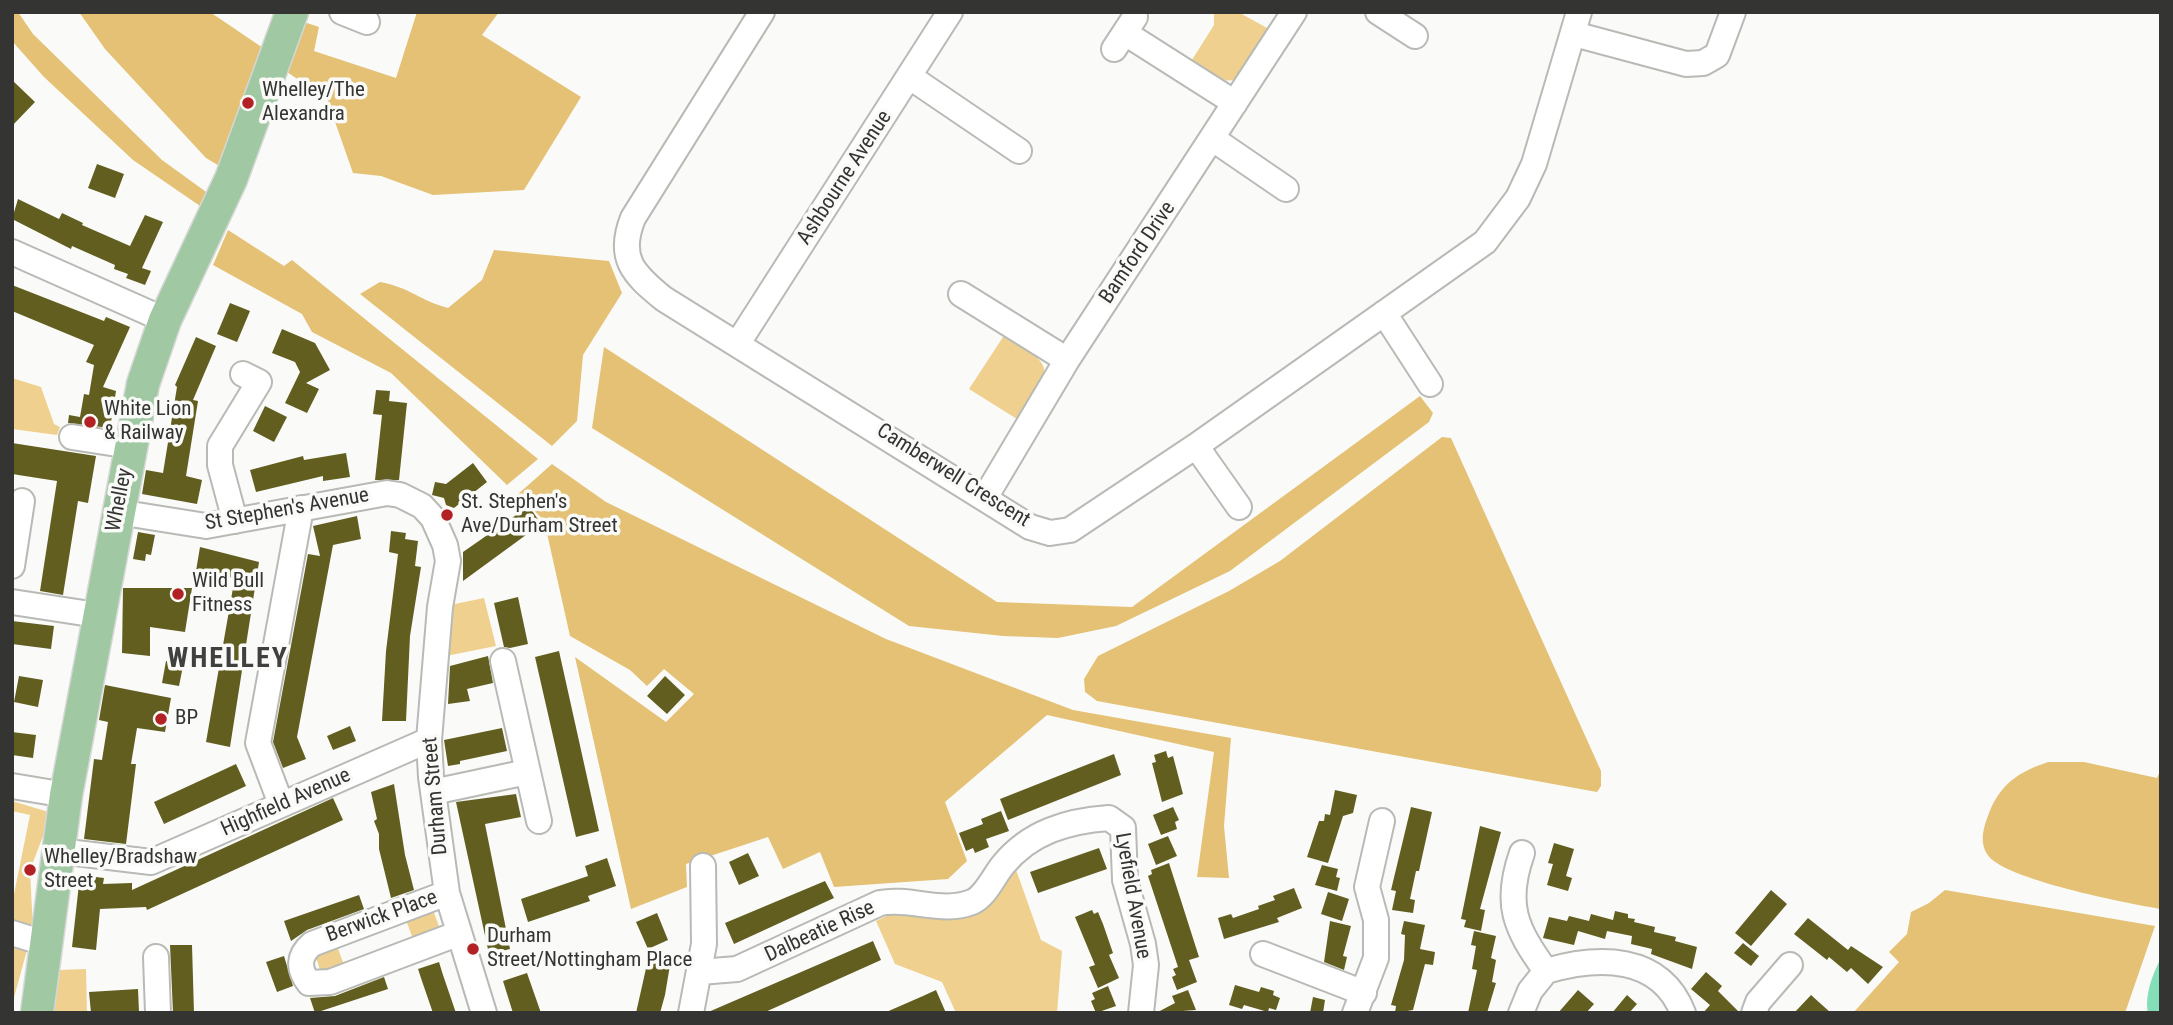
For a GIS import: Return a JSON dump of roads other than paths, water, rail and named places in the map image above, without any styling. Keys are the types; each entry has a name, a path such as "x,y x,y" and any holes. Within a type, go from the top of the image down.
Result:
{"main road":[{"name":"Whelley","path":"37,1013 44,943 66,795 97,615 142,384 165,320 231,179 292,12"}],"street":[{"path":"342,12 367,22"},
{"name":"Camberwell Crescent","path":"762,12 633,218 626,236 627,256 639,279 664,299 986,496 1030,527 1050,533 1070,530 1196,446 1485,242 1518,198 1534,164 1577,23"},
{"name":"Ashbourne Avenue","path":"738,343 950,12"},
{"name":"Bamford Drive","path":"986,496 1067,360 1294,12"},
{"path":"1377,12 1415,37"},
{"path":"1577,23 1686,64 1703,63 1717,55 1733,12"},
{"path":"1125,33 1235,103"},
{"path":"910,77 1019,151"},
{"path":"1213,139 1287,188"},
{"path":"12,252 165,320"},
{"path":"961,294 1067,360"},
{"path":"1384,313 1430,384"},
{"path":"235,521 220,465 220,446 257,381"},
{"path":"72,437 130,446"},
{"path":"1196,446 1239,507"},
{"name":"St Stephen's Avenue","path":"118,512 191,526 235,521 372,495 400,495 422,506 441,533"},
{"path":"12,566 18,507"},
{"path":"281,804 258,743 301,508"},
{"name":"Durham Street","path":"441,533 447,561 440,607 429,740 432,784 447,894 457,934 484,1013"},
{"path":"12,603 97,615"},
{"path":"503,661 538,821"},
{"name":"Highfield Avenue","path":"59,851 151,862 429,740"},
{"path":"432,784 525,765"},
{"path":"12,786 66,795"},
{"name":"Dalbeatie Rise","path":"700,972 737,969 880,903 897,900 951,906 975,901 1016,851 1042,833 1085,820 1109,818 1117,821"},
{"name":"Lyefield Avenue","path":"1117,821 1123,828 1125,880 1143,944 1146,965 1141,1013"},
{"path":"1276,955 1360,1003 1376,958 1378,939 1367,887 1366,846 1382,821"},
{"path":"1522,853 1513,879 1515,918 1530,949 1546,971"},
{"path":"691,1013 700,972 705,914 703,866"},
{"name":"Berwick Place","path":"447,894 312,944 304,951 300,961 302,974 309,984 330,982 457,934"},
{"path":"12,933 44,943"},
{"path":"156,957 158,1013"},
{"path":"1521,1013 1530,991 1546,971 1606,961 1629,965 1662,980 1674,991 1683,1013"},
{"path":"1754,1013 1758,1002 1793,962"}],"place":[{"name":"Whelley/The Alexandra","path":"248,103"},
{"name":"White Lion & Railway","path":"90,422"},
{"name":"St. Stephen's Ave/Durham Street","path":"447,515"},
{"name":"Wild Bull Fitness","path":"178,594"},
{"name":"BP","path":"161,719"},
{"name":"Whelley/Bradshaw Street","path":"30,870"},
{"name":"Durham Street/Nottingham Place","path":"473,949"}],"district":[{"name":"WHELLEY","path":"228,660"}]}
